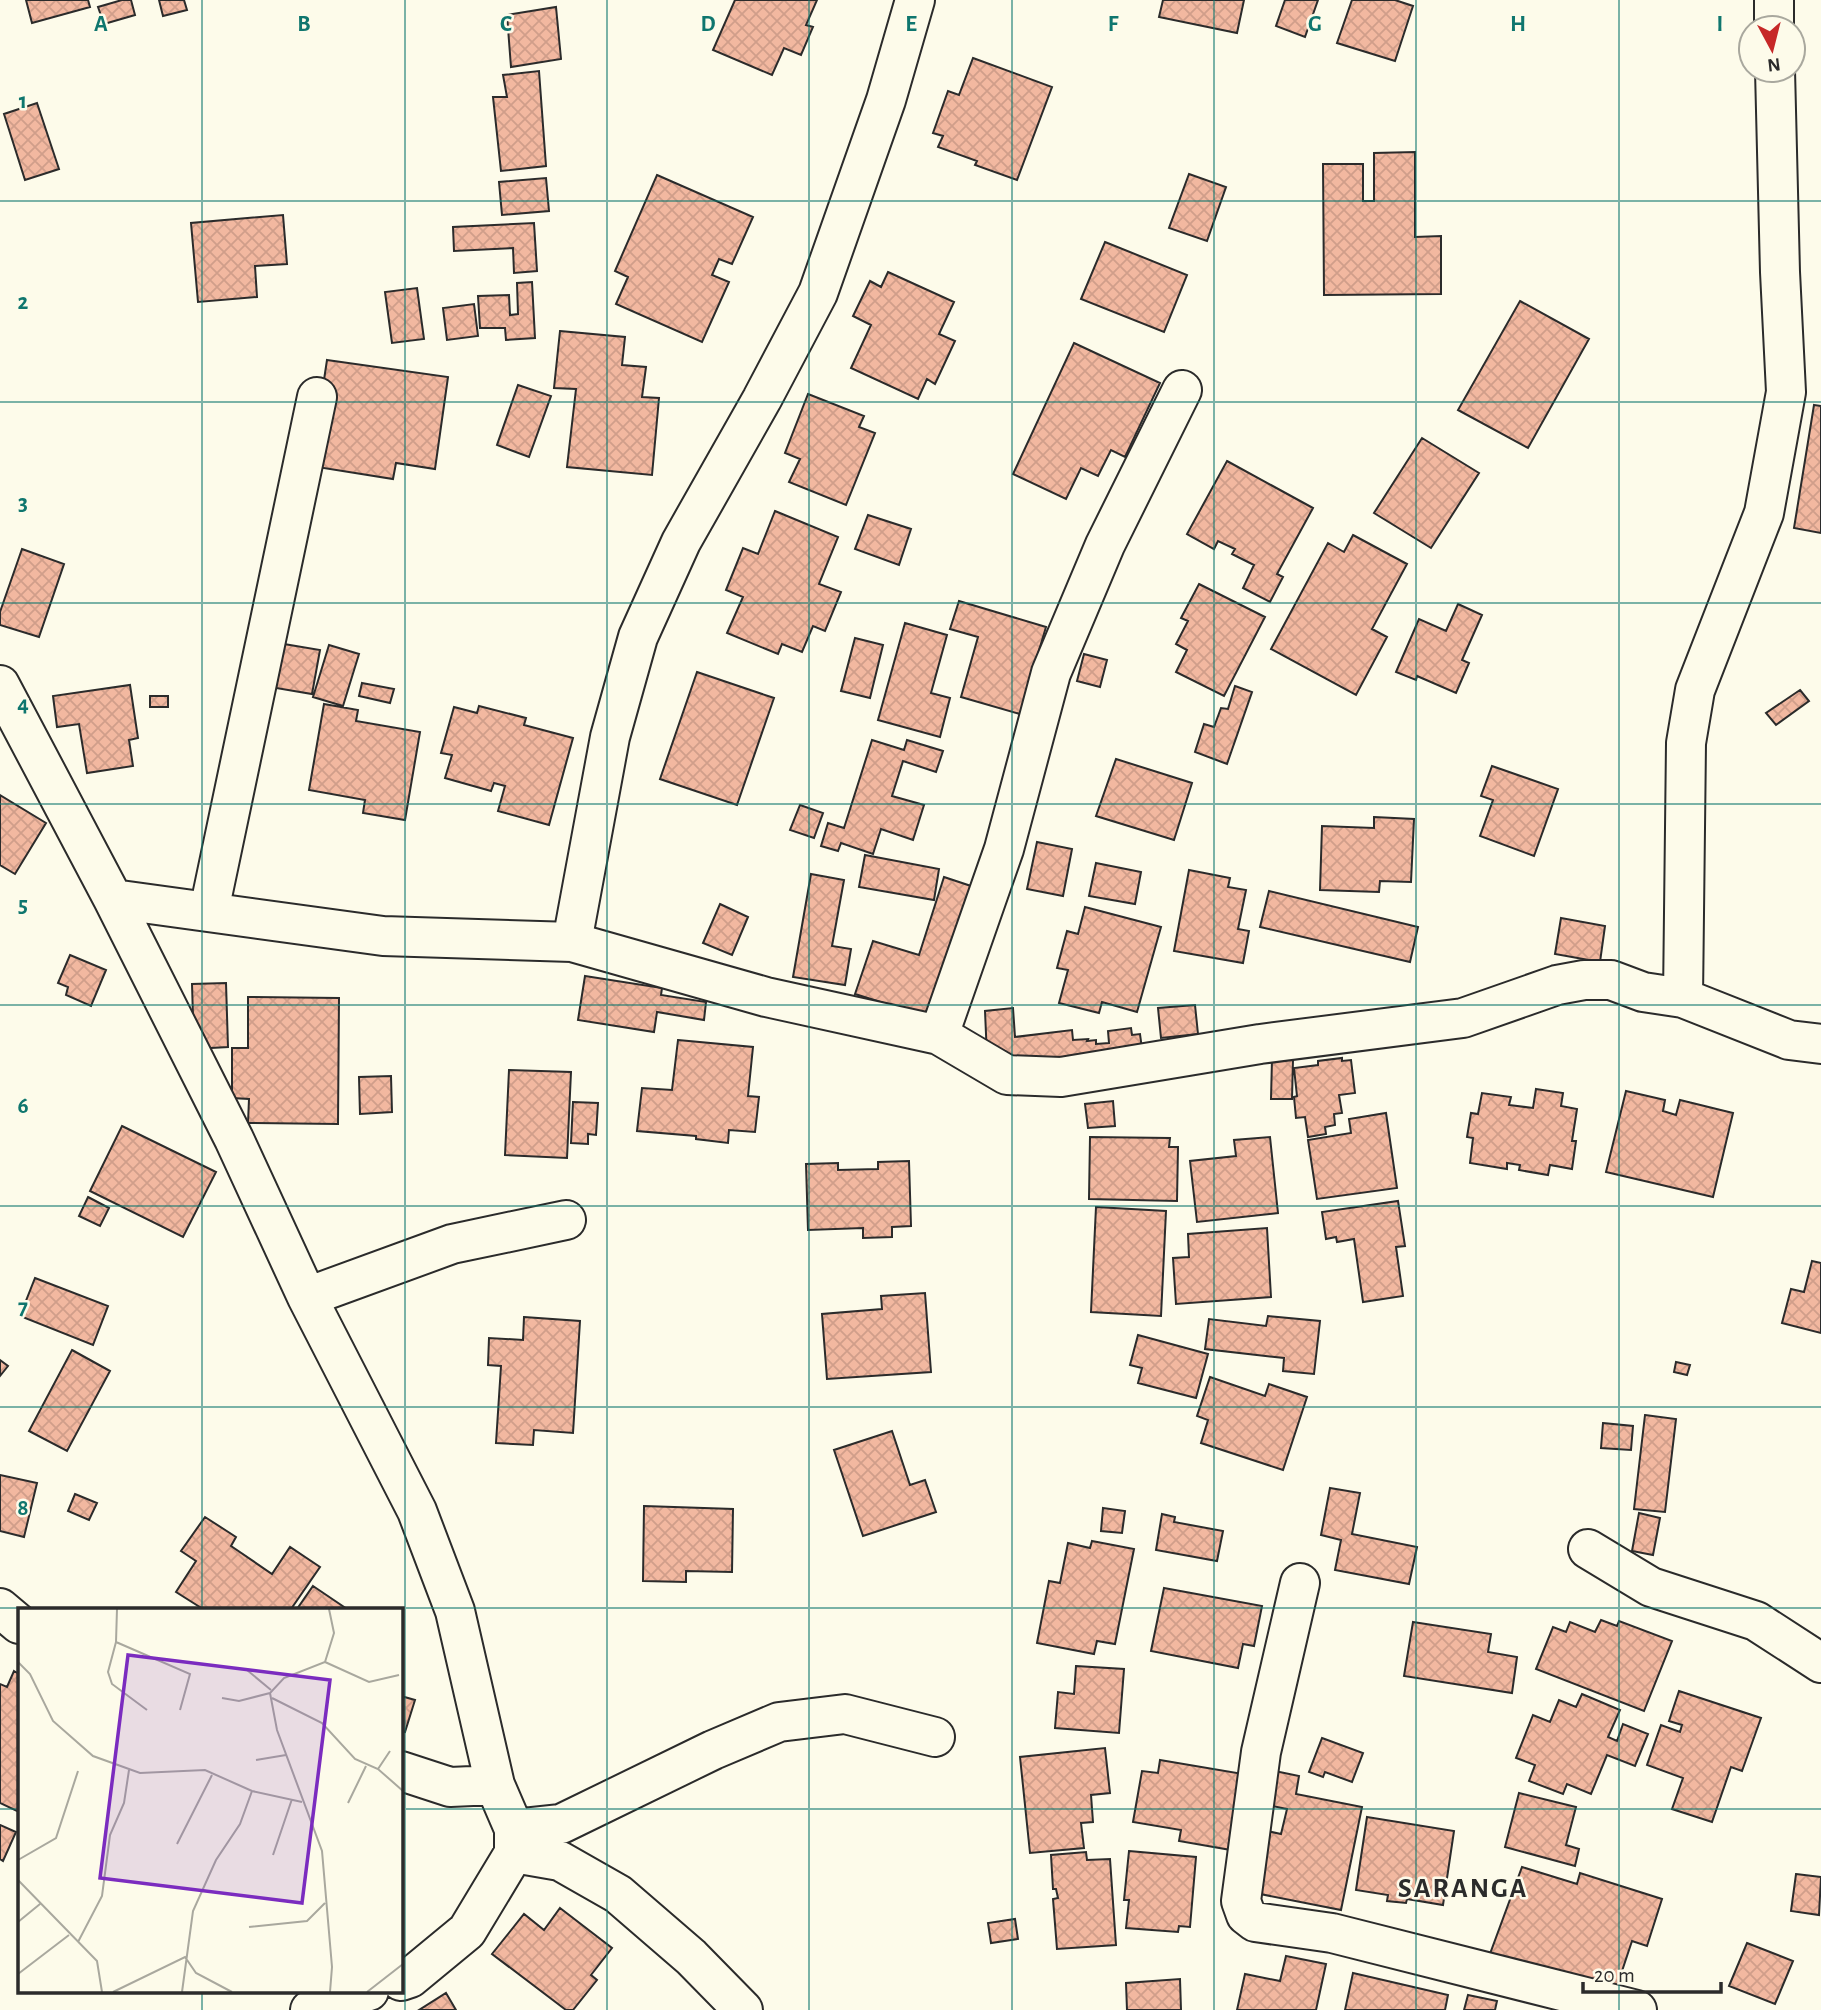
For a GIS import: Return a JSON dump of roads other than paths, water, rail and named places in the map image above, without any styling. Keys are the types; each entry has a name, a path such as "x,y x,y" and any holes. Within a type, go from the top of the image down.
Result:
{"street":[{"path":"572,942 610,737 638,637 681,542 762,400 818,293 886,100 915,0"},
{"path":"1683,998 1686,743 1695,690 1764,513 1786,392 1775,84"},
{"path":"939,1035 1004,849 1051,673 1105,545 1181,390"},
{"path":"209,911 317,397"},
{"path":"0,685 113,899 234,1139 307,1297 416,1511 455,1611 495,1785 514,1841 560,1861 618,1894 691,1956 743,2010"},
{"path":"113,899 383,936 572,942 766,997 939,1035 1007,1075 1061,1077 1259,1044 1463,1018 1557,985 1584,980 1611,980 1643,992 1683,998 1789,1040 1821,1044"},
{"path":"307,1297 452,1244 566,1220"},
{"path":"1588,1549 1651,1587 1756,1621 1821,1663"},
{"path":"1300,1583 1261,1752 1241,1901 1246,1915 1255,1922 1332,1933 1637,2010"},
{"path":"0,1608 18,1623"},
{"path":"402,1981 410,1978 467,1931 514,1841 561,1824 779,1722 845,1714 935,1737"},
{"path":"402,1771 450,1787 495,1785"},
{"path":"310,2010 363,1993"}],"district":[{"name":"SARANGA","path":"1463,1887"}]}
